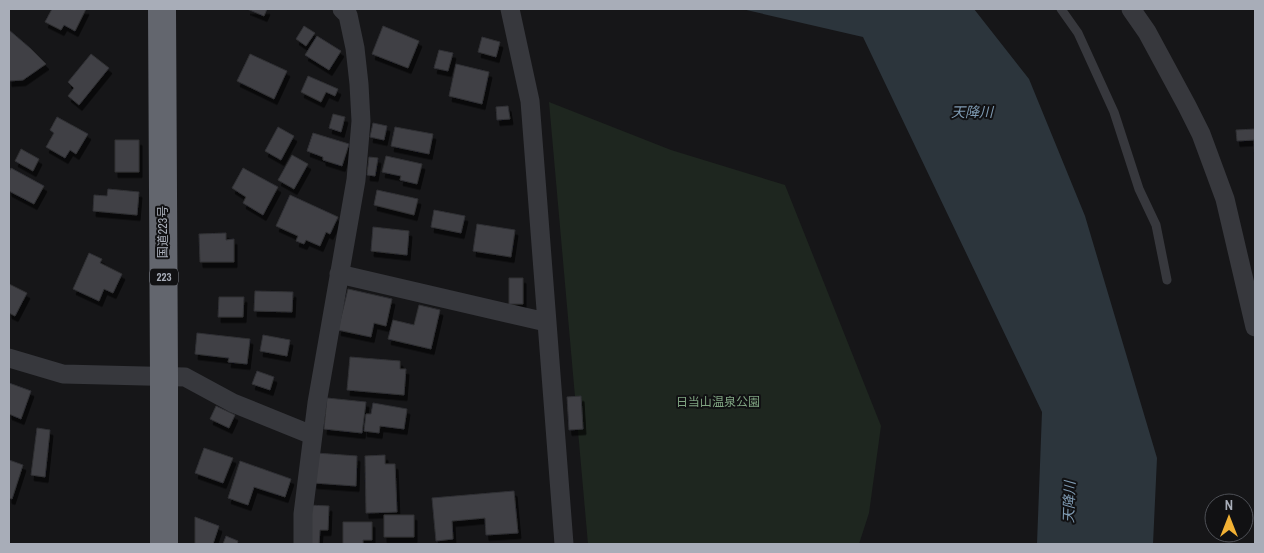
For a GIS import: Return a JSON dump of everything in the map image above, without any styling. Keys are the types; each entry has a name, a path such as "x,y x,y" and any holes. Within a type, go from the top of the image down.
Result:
{"highway":[{"name":"国道223号","path":"162,9 164,544"}],"street":[{"path":"303,544 303,514 312,435 356,180 361,121 355,48 348,15 342,9"},
{"path":"510,9 530,101 564,544"},
{"path":"1131,9 1147,32 1201,134 1225,199 1255,327"},
{"path":"340,274 546,322"},
{"path":"9,358 63,374 185,377 233,403 312,435"}],"lane":[{"path":"1062,9 1078,32 1114,112 1139,189 1156,225 1167,280"}],"green space":[{"name":"日当山温泉公園","path":"549,102 671,150 785,185 881,426 869,513 859,544 588,544"}],"water":[{"name":"天降川","path":"742,9 974,9 1029,79 1085,216 1157,458 1153,544 1037,544 1042,412 863,37"}],"building":[{"path":"52,9 86,9 75,31 64,25 61,30 45,22"},
{"path":"247,9 267,9 264,16"},
{"path":"304,26 315,33 306,46 296,39"},
{"path":"383,26 419,41 408,68 372,54"},
{"path":"9,30 46,64 23,80 9,81"},
{"path":"317,36 341,51 329,70 305,55"},
{"path":"482,37 500,42 496,57 478,52"},
{"path":"439,50 453,53 448,71 434,68"},
{"path":"91,54 109,68 79,105 68,96 74,88 68,82"},
{"path":"250,54 287,71 274,99 237,81"},
{"path":"456,64 489,72 482,104 449,96"},
{"path":"308,76 338,89 335,96 326,92 321,102 301,92"},
{"path":"508,106 510,119 497,120 496,107"},
{"path":"333,114 345,117 341,132 329,128"},
{"path":"57,117 88,134 76,154 70,150 65,158 46,147 54,133 50,130"},
{"path":"373,123 387,126 384,140 370,137"},
{"path":"278,127 294,136 281,160 265,151"},
{"path":"395,127 433,134 429,154 391,146"},
{"path":"1255,129 1255,170 1254,140 1237,141 1236,130"},
{"path":"313,133 349,144 342,166 323,160 323,157 307,151"},
{"path":"115,140 139,140 139,172 115,172"},
{"path":"21,149 39,159 33,171 15,161"},
{"path":"292,155 308,164 294,189 278,180"},
{"path":"386,156 422,164 417,184 400,180 401,176 382,172"},
{"path":"369,157 378,158 375,176 367,175"},
{"path":"11,168 44,186 34,204 9,191 9,172"},
{"path":"243,168 278,187 263,215 243,203 246,197 232,188"},
{"path":"108,189 139,192 137,215 93,211 94,195 107,196"},
{"path":"377,190 418,199 414,215 374,205"},
{"path":"290,195 338,217 330,234 326,232 320,246 306,240 304,244 296,241 298,236 276,226"},
{"path":"434,210 465,216 461,233 431,227"},
{"path":"477,224 515,230 511,257 473,251"},
{"path":"373,227 409,231 407,255 371,251"},
{"path":"226,233 226,240 234,239 234,262 200,262 199,234"},
{"path":"89,253 102,259 100,263 122,274 113,293 104,289 99,301 73,289"},
{"path":"509,278 523,278 523,304 509,304"},
{"path":"9,284 27,293 15,316 9,313"},
{"path":"348,289 392,299 386,326 374,323 371,337 338,330"},
{"path":"255,291 293,292 292,312 254,311"},
{"path":"219,297 244,297 243,317 218,317"},
{"path":"419,305 440,310 431,349 388,339 393,320 414,325"},
{"path":"197,333 250,339 247,364 228,362 229,358 195,354"},
{"path":"263,335 290,340 287,356 260,351"},
{"path":"350,357 400,361 400,369 406,369 404,395 347,390"},
{"path":"257,371 274,377 270,390 252,384"},
{"path":"9,383 31,391 21,419 9,414"},
{"path":"581,396 583,429 569,430 567,397"},
{"path":"327,398 366,402 362,433 324,429"},
{"path":"373,403 407,409 404,429 380,426 379,433 364,431 366,414 371,414"},
{"path":"216,406 235,415 229,428 210,419"},
{"path":"37,428 50,430 45,477 31,475"},
{"path":"204,448 233,458 223,483 195,473"},
{"path":"316,453 357,456 356,486 314,483"},
{"path":"385,455 385,464 395,464 397,512 366,513 365,456"},
{"path":"9,460 23,465 12,499 9,498"},
{"path":"240,461 291,479 285,497 254,487 248,505 228,498"},
{"path":"514,491 518,533 486,535 485,518 452,521 453,539 436,541 432,498"},
{"path":"308,505 329,506 328,530 320,530 319,544 306,543"},
{"path":"384,515 414,515 414,537 384,537"},
{"path":"195,517 219,526 213,544 195,544"},
{"path":"343,522 372,522 372,540 363,540 363,544 343,544"},
{"path":"226,536 238,541 237,544 223,544"}]}
